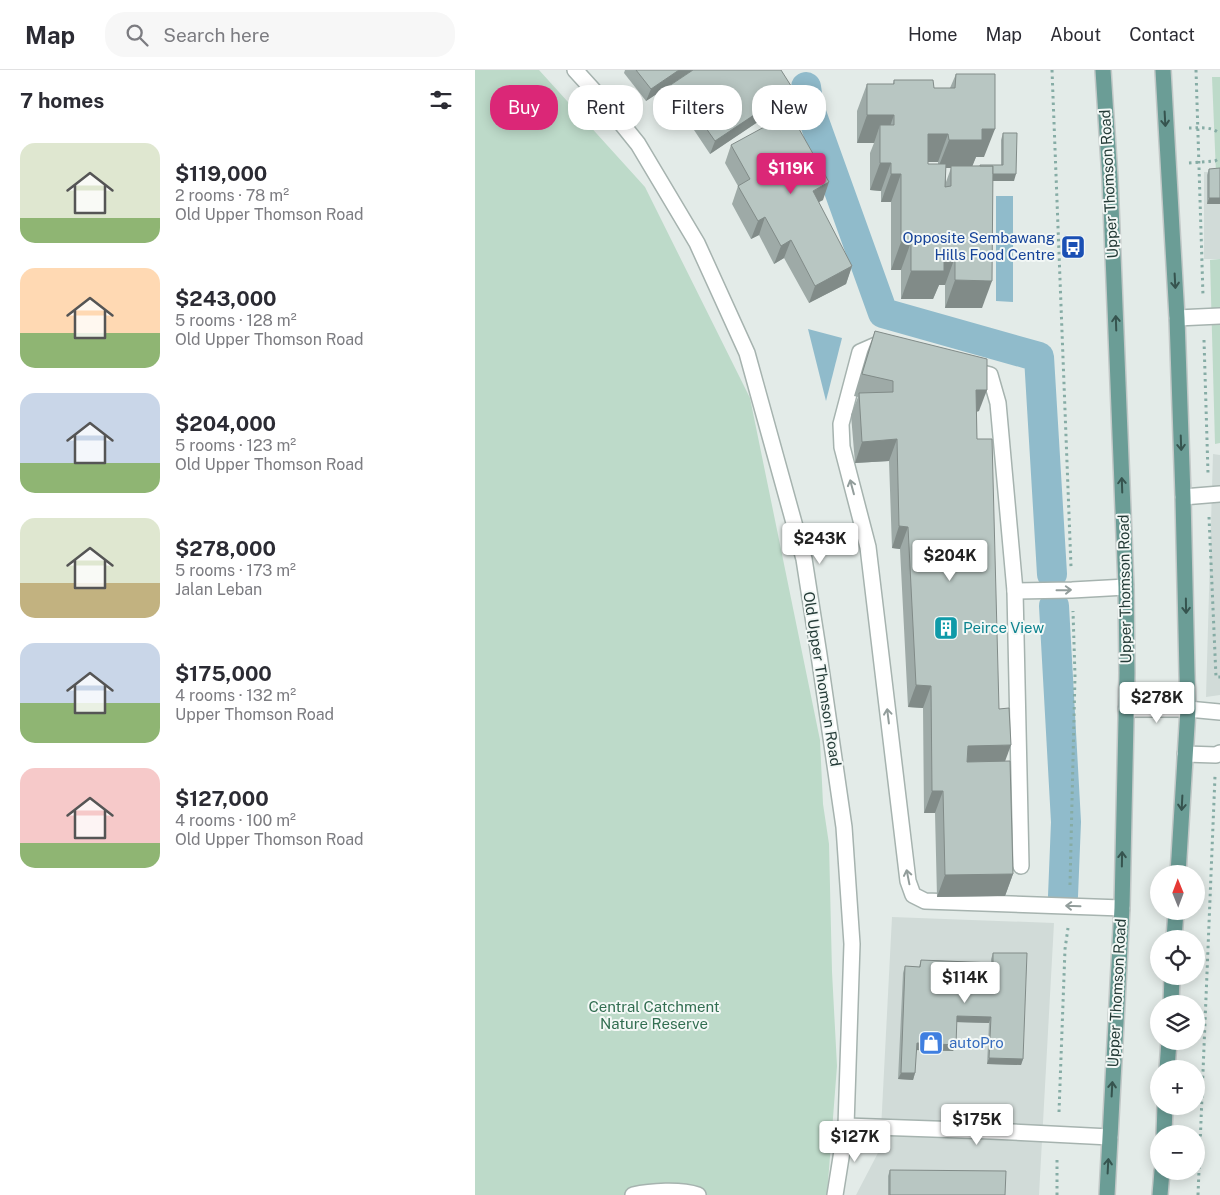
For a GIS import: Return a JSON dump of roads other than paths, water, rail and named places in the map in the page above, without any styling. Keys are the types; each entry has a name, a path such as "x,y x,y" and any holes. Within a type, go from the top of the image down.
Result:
{"main road":[{"name":"Upper Thomson Road","path":"1103,70 1110,178 1126,587 1126,709 1122,908 1107,1195"},
{"path":"1163,70 1177,318 1188,710 1179,865"},
{"path":"1160,1195 1161,1180"}],"street":[{"name":"Old Upper Thomson Road","path":"575,70 638,144 697,243 747,353 804,559 844,827 852,944 846,1126 835,1195"},
{"path":"1177,318 1220,316"},
{"path":"905,352 876,345 860,352 841,424 842,447 868,547 908,881 913,895 925,901 1122,908"},
{"path":"952,364 990,374 999,403 1015,591 1021,866"},
{"path":"1183,497 1214,495"},
{"path":"1015,591 1126,587"},
{"path":"1126,709 1220,712"},
{"path":"1185,754 1218,754"},
{"path":"846,1126 1109,1137"},
{"path":"633,1195 660,1192 689,1192 698,1195"}],"water":[{"path":"996,196 1013,196 1013,302 996,301"},
{"path":"808,329 842,338 826,401"}],"waterway":[{"path":"817,130 883,313 1039,357 1052,574"},
{"path":"1054,606 1066,822 1063,896"}],"place":[{"name":"Opposite Sembawang Hills Food Centre","path":"1073,247"},
{"name":"Peirce View","path":"946,628"},
{"name":"autoPro","path":"931,1043"}],"park label":[{"name":"Central Catchment Nature Reserve","path":"654,1016"}]}
